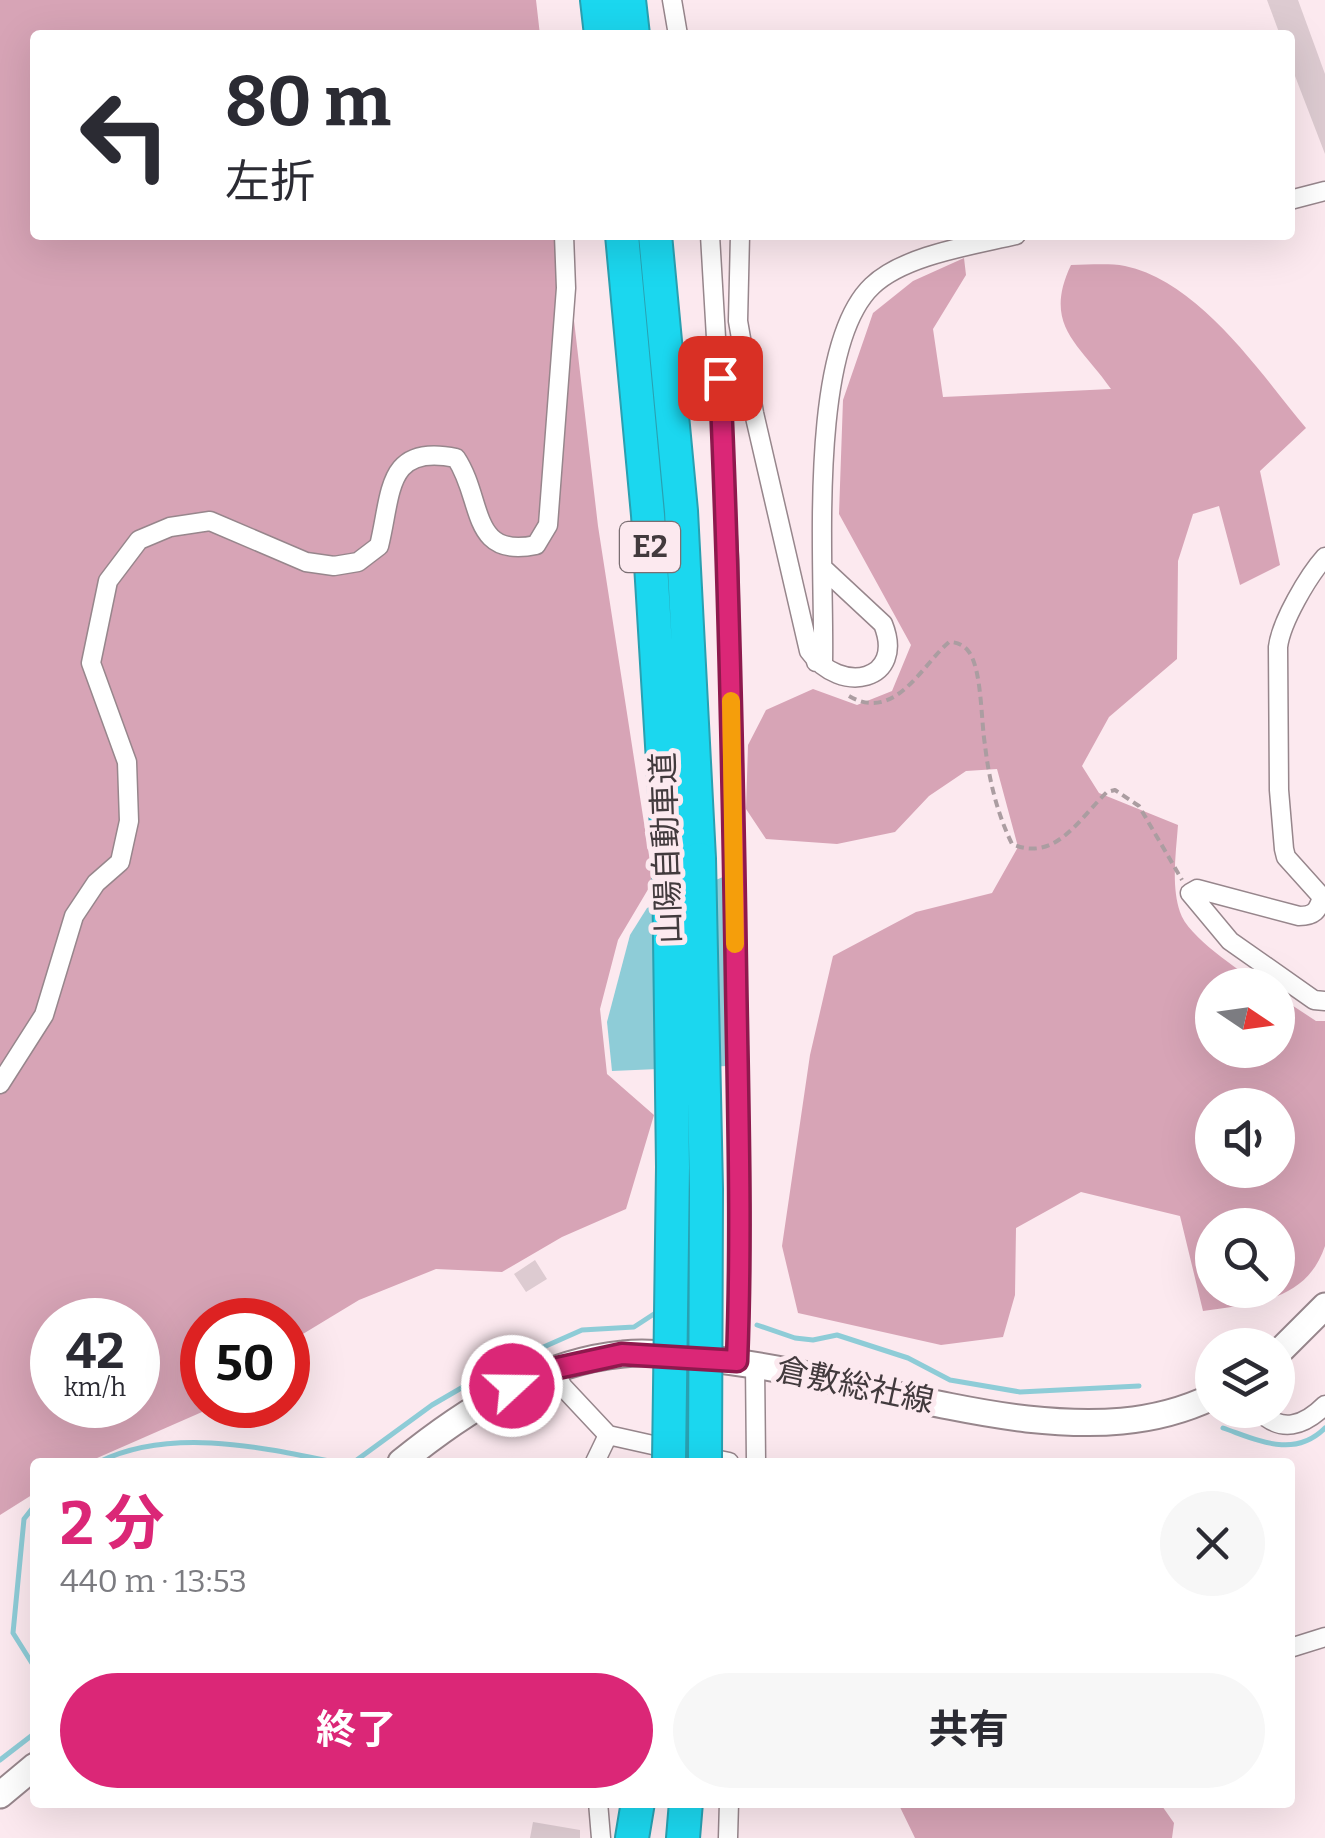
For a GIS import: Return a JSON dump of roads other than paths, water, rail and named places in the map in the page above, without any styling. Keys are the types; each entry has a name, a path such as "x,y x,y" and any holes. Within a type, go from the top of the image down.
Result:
{"highway":[{"path":"597,0 600,30"},
{"path":"629,0 632,30"},
{"name":"山陽自動車道","path":"622,240 684,859 706,1189 704,1458"},
{"name":"山陽自動車道","path":"654,240 680,511 684,859 673,1167 669,1458"},
{"path":"632,1838 637,1808"},
{"path":"646,1838 649,1808"},
{"path":"683,1838 689,1808"},
{"path":"690,1808 693,1838"}],"main road":[{"path":"1295,1336 1325,1306"},
{"name":"倉敷総社線","path":"408,1458 512,1386 553,1369 622,1354 746,1363 996,1415 1054,1422 1108,1424 1178,1414 1195,1406"},
{"path":"0,1795 30,1770"}],"street":[{"path":"672,0 677,30"},
{"path":"1295,199 1325,191"},
{"path":"0,1084 44,1015 74,916 96,884 120,862 129,821 127,762 91,663 108,581 139,540 170,527 210,521 306,562 334,566 358,562 379,546 396,471 409,459 433,453 456,458 470,479 483,532 499,544 517,549 536,545 548,524 566,288 564,240"},
{"path":"710,240 729,560 740,1261 756,1458"},
{"path":"740,240 738,321 754,413 808,651 824,667 850,680 874,674 887,650 888,635 883,624 825,570"},
{"path":"824,667 821,474 835,364 861,300 885,276 926,258 996,240"},
{"path":"1325,557 1310,574 1279,635 1278,647 1279,790 1284,849 1322,897 1319,910 1311,916 1299,916 1198,889 1190,893 1230,942 1314,1000 1325,1001"},
{"path":"553,1369 563,1387 608,1435 711,1458"},
{"path":"1295,1426 1325,1405"},
{"path":"597,1458 608,1435"},
{"path":"1295,1646 1325,1637"},
{"path":"598,1808 601,1838"},
{"path":"728,1808 728,1838"}],"water":[{"path":"723,877 727,1066 612,1071 607,1022 630,935 647,908"}],"waterway":[{"path":"359,1458 432,1405 494,1369 582,1330 634,1327 657,1312"},
{"path":"757,1325 795,1338 813,1340 837,1335 908,1358 950,1380 1020,1392 1139,1386"},
{"path":"1223,1428 1288,1445 1301,1443 1325,1428"},
{"path":"109,1458 155,1445 185,1443 246,1446 313,1458"},
{"path":"30,1511 24,1519 13,1633 30,1660"},
{"path":"0,1760 30,1737"}]}
